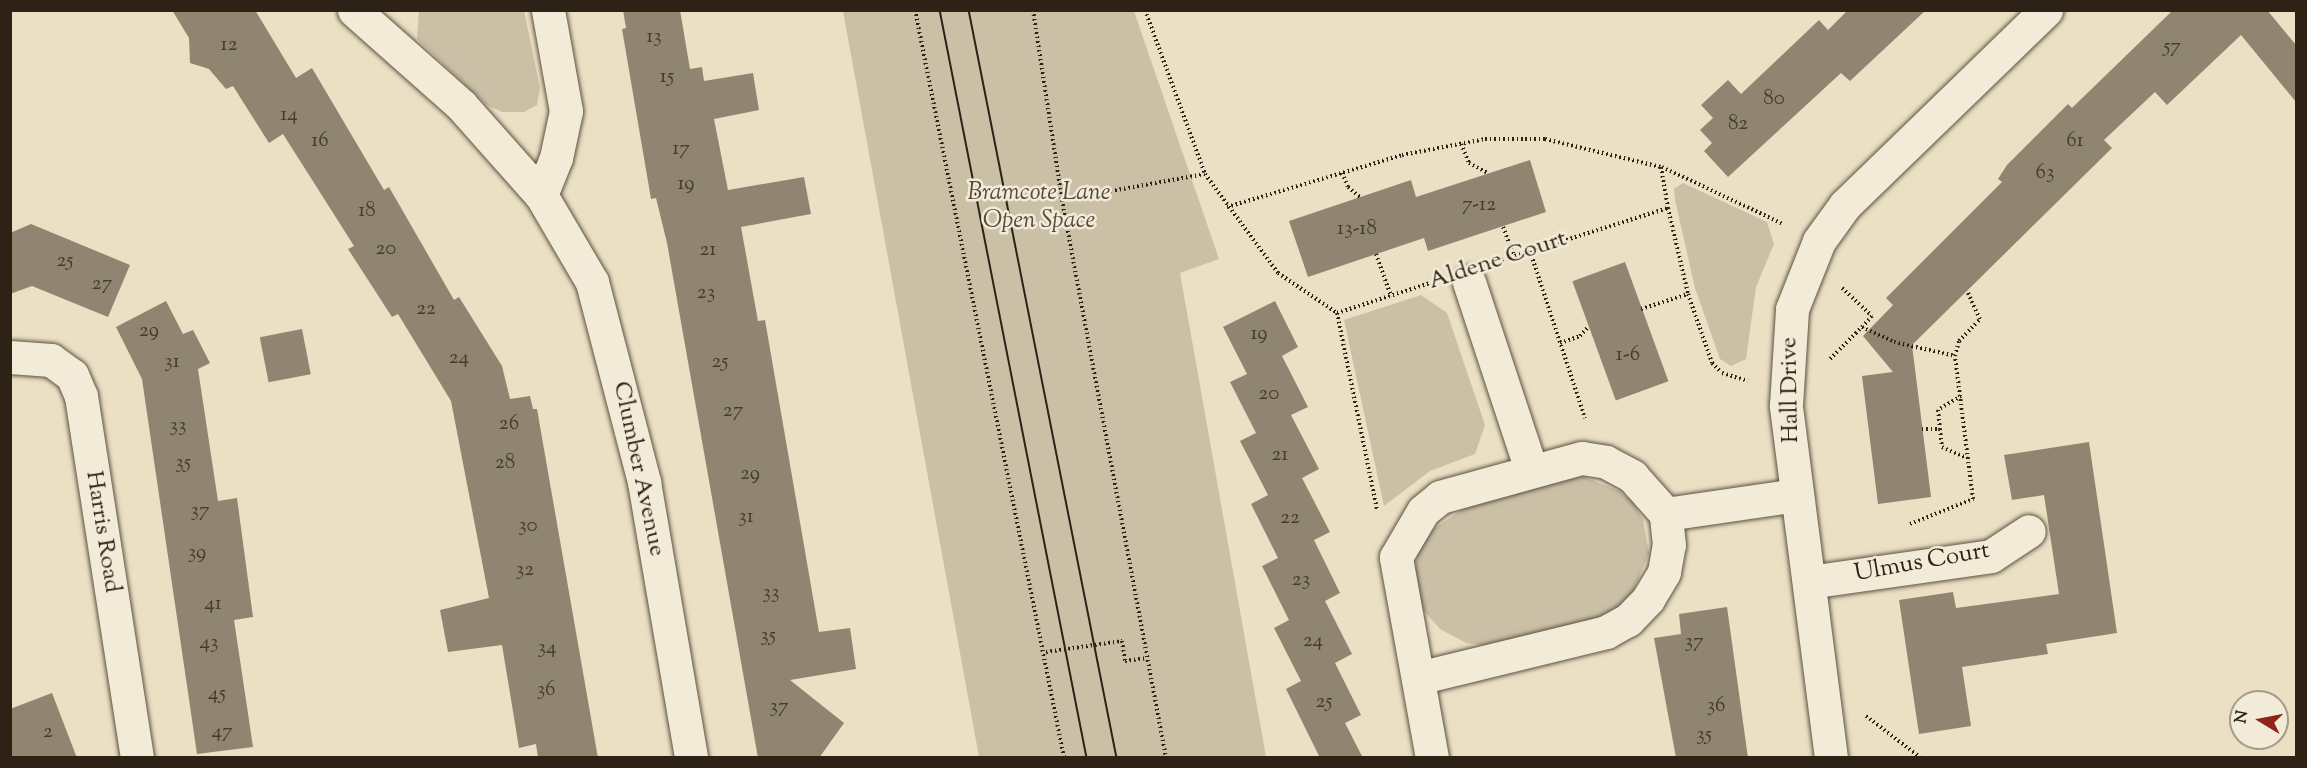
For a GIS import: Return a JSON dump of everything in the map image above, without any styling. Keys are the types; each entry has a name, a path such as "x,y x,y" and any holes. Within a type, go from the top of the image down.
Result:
{"street":[{"path":"542,195 556,158 566,111 548,10"},
{"name":"Hall Drive","path":"1832,758 1786,399 1792,309 1819,241 1877,171 2046,10"},
{"name":"Clumber Avenue","path":"356,11 461,105 542,195 592,282 626,403 691,758"},
{"name":"Aldene Court","path":"1469,282 1531,469"},
{"name":"Harris Road","path":"10,357 51,360 72,375 81,396 137,758"},
{"path":"1418,678 1581,641 1628,620 1648,599 1664,572 1669,545 1666,514 1632,476 1599,461 1582,458 1531,469 1440,497 1407,532 1396,556 1432,758"},
{"path":"1666,514 1797,495"},
{"name":"Ulmus Court","path":"1809,582 1991,556 2029,531"}],"path":[{"path":"915,10 1046,652 1064,758"},
{"path":"1033,10 1062,200 1166,758"},
{"path":"1145,10 1205,174 1227,207 1278,273 1337,314 1380,520 1396,556"},
{"path":"1227,207 1342,173 1461,144 1545,139 1661,167 1819,241"},
{"path":"1461,144 1469,163 1488,173"},
{"path":"1661,167 1688,294 1712,363 1722,373 1786,399 1862,327 1894,342 1955,356"},
{"path":"1342,173 1348,187 1360,197"},
{"path":"1062,200 1205,174"},
{"name":"Aldene Court","path":"1494,262 1668,208"},
{"path":"1503,226 1514,256"},
{"path":"1530,251 1599,461"},
{"path":"1376,254 1391,296"},
{"name":"Aldene Court","path":"1337,314 1433,282"},
{"path":"1897,526 1973,500 1955,356 1959,341 1980,319 1967,291"},
{"path":"1641,309 1688,294"},
{"path":"1560,343 1580,336 1587,328"},
{"path":"1961,396 1938,410 1942,447 1967,458"},
{"path":"1922,429 1940,429"},
{"path":"1046,652 1122,640 1125,661 1147,658"},
{"path":"1827,718 1864,715 1921,758"}],"green space":[{"path":"419,11 524,11 540,88 537,105 524,112 502,112 487,105 417,39"},
{"name":"Bramcote Lane Open Space","path":"843,11 1134,11 1219,259 1180,273 1266,757 979,757"},
{"path":"1683,183 1767,222 1774,244 1756,287 1746,359 1731,366 1720,359 1695,288 1675,200 1674,189"},
{"path":"1421,295 1447,313 1485,425 1475,454 1430,471 1384,506 1344,320"},
{"path":"1582,476 1619,491 1633,502 1643,520 1649,553 1631,597 1610,615 1493,646 1466,643 1440,629 1423,610 1414,579 1418,549 1432,530 1468,506"}],"building":[{"path":"172,10 255,10 296,78 312,68 384,190 389,187 454,300 459,297 502,366 510,399 530,396 533,409 537,409 598,758 538,758 536,744 519,748 502,645 448,652 440,610 489,598 451,401 398,314 392,317 348,249 354,246 283,134 269,143 233,86 226,89 209,69 190,63 189,38"},
{"path":"623,10 680,10 690,69 702,67 704,81 753,73 759,110 714,119 728,190 804,177 811,214 741,227 758,321 765,320 819,632 850,628 856,669 790,680 844,723 819,758 758,758 667,243 656,198 651,199 622,29 626,28"},
{"path":"1848,10 1926,10 1850,81 1841,73 1728,177 1704,151 1712,143 1700,130 1713,118 1701,105 1728,80 1741,94 1819,20 1828,30"},
{"path":"2173,10 2267,10 2296,45 2296,102 2241,35 2167,105 2155,92 2104,140 2112,148 1912,345 1931,497 1878,504 1862,376 1893,372 1863,336 1893,305 1886,298 2002,182 1998,179 2007,165 2068,104 2072,108"},
{"path":"1530,160 1546,212 1428,251 1424,238 1308,277 1289,221 1411,180 1416,197"},
{"path":"31,224 130,265 108,317 32,286 10,294 10,233"},
{"path":"1625,262 1668,381 1616,400 1572,281"},
{"path":"166,301 183,334 193,330 210,363 198,369 218,501 237,498 253,617 234,620 253,747 197,754 142,379 116,327"},
{"path":"1275,301 1298,347 1282,356 1308,407 1291,415 1319,469 1302,478 1330,532 1314,540 1340,593 1325,601 1352,654 1335,663 1361,715 1345,723 1363,758 1320,758 1286,689 1301,681 1274,628 1289,620 1262,566 1278,558 1251,504 1268,495 1240,441 1256,433 1230,382 1247,374 1223,327"},
{"path":"302,329 311,374 269,382 260,337"},
{"path":"2089,442 2117,633 2046,644 2048,654 1962,667 1971,726 1919,734 1899,600 1953,592 1956,608 2059,594 2044,495 2012,500 2004,455"},
{"path":"1727,607 1748,758 1676,758 1654,638 1681,634 1679,614"},
{"path":"52,693 77,758 10,758 10,709"}],"tram line":[{"path":"940,10 1087,758"},
{"path":"969,10 1117,758"}]}
